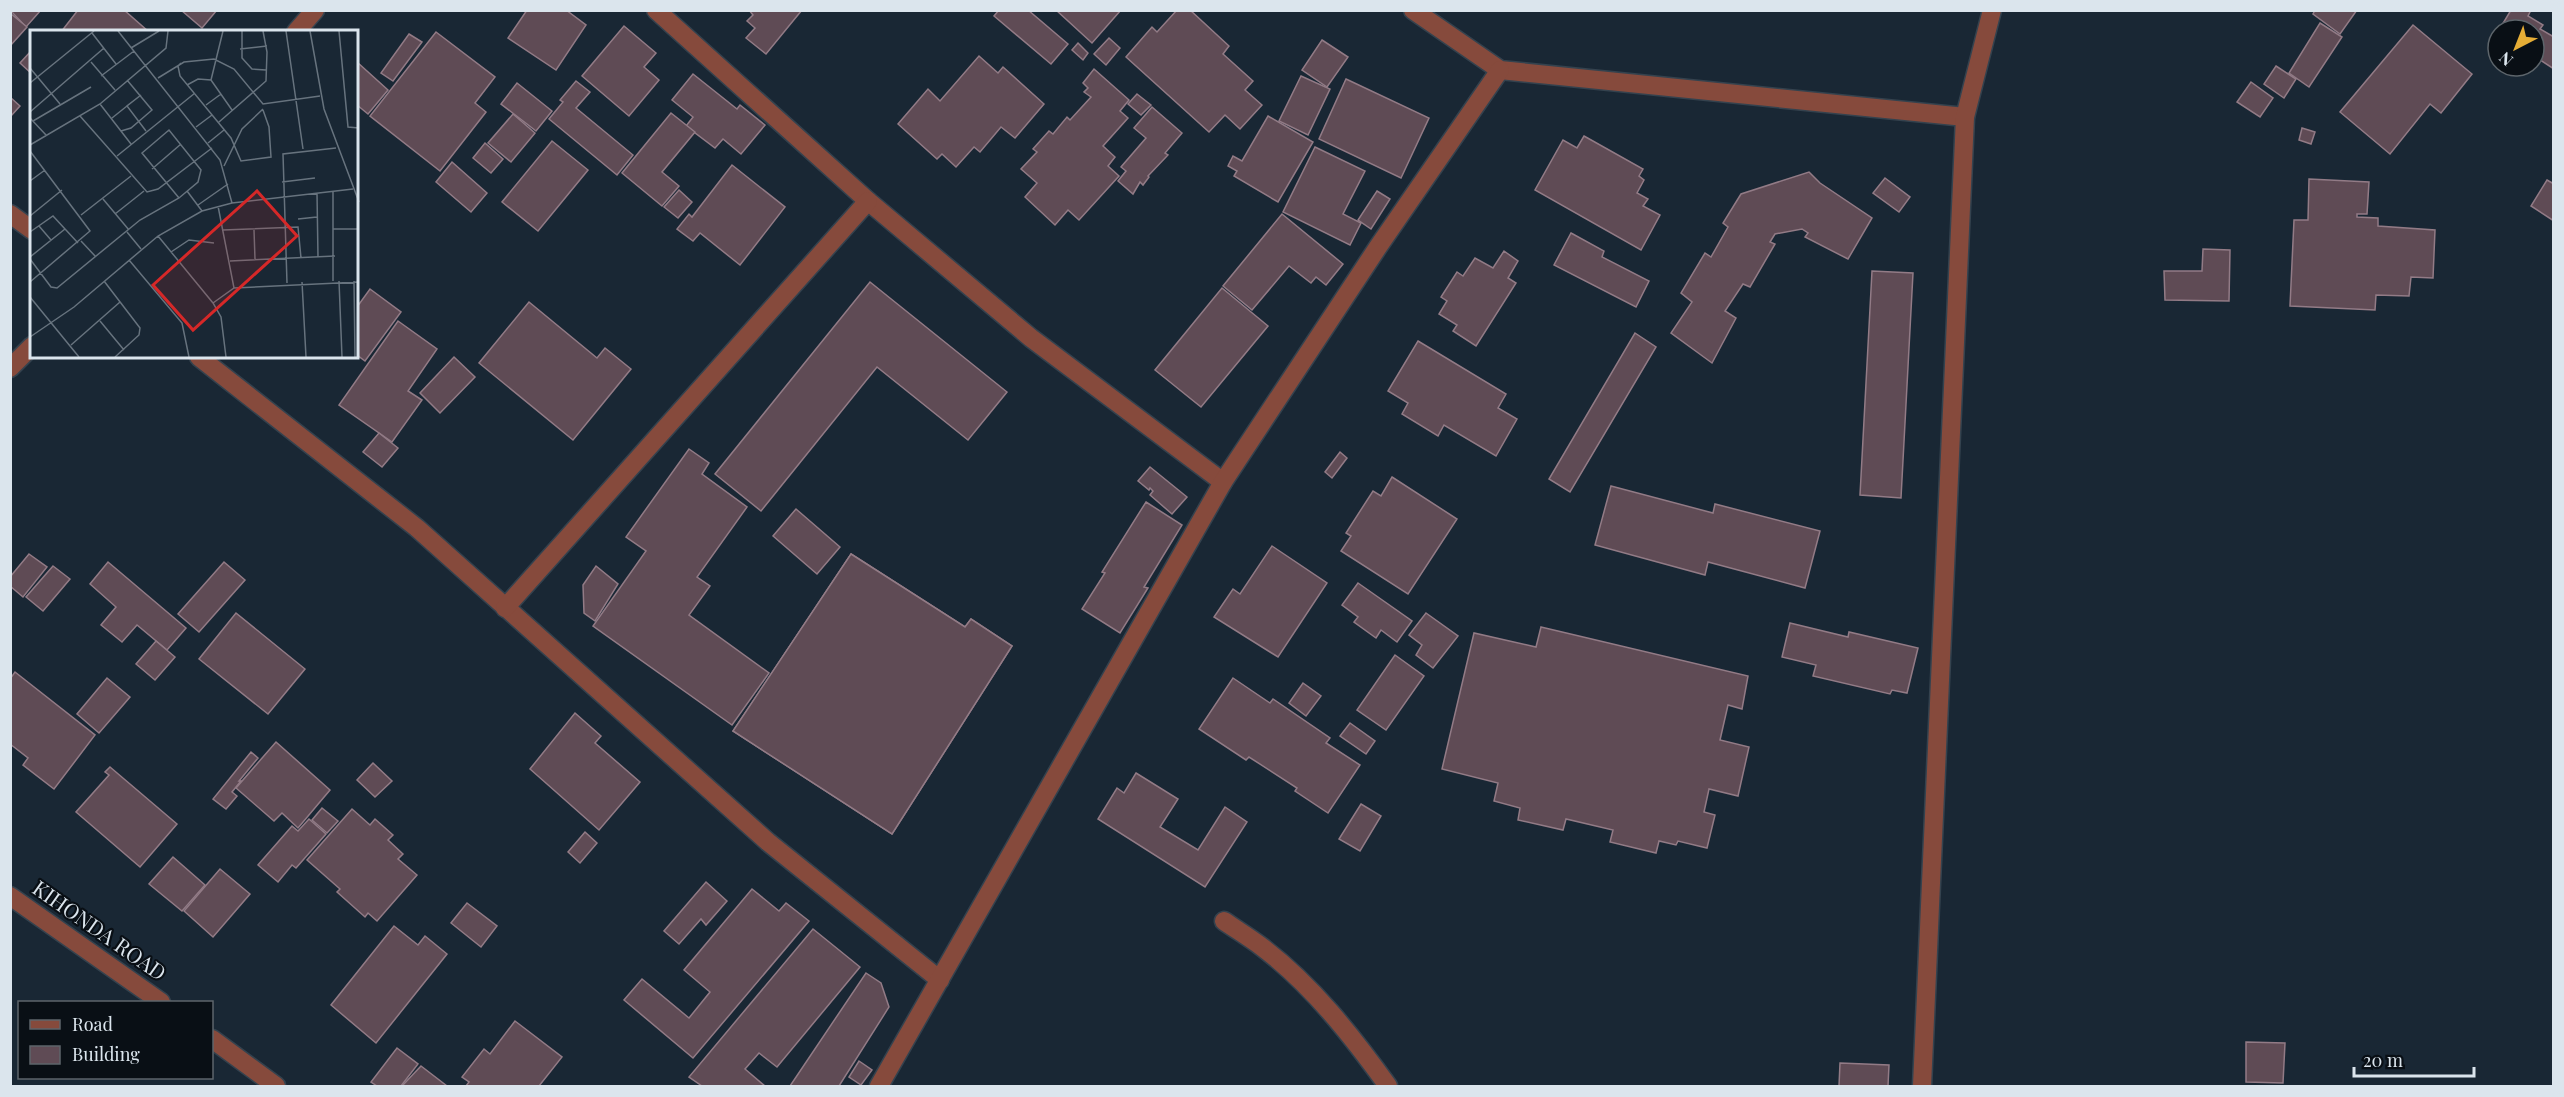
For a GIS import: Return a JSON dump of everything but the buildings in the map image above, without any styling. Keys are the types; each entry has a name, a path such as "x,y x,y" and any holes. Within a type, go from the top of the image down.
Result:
{"street":[{"path":"298,30 315,10"},
{"path":"656,10 868,201 1031,338 1223,482"},
{"path":"1413,10 1500,70 1965,117"},
{"path":"1922,1086 1965,117 1992,10"},
{"path":"879,1086 1223,482 1378,247 1500,70"},
{"path":"505,608 868,201"},
{"path":"10,214 30,229"},
{"path":"10,368 30,348"},
{"path":"200,358 417,528 768,842 940,980"},
{"name":"KIHONDA ROAD","path":"10,896 160,1001"},
{"path":"1224,921 1262,947 1296,976 1356,1042 1388,1086"},
{"path":"213,1040 276,1086"}]}
